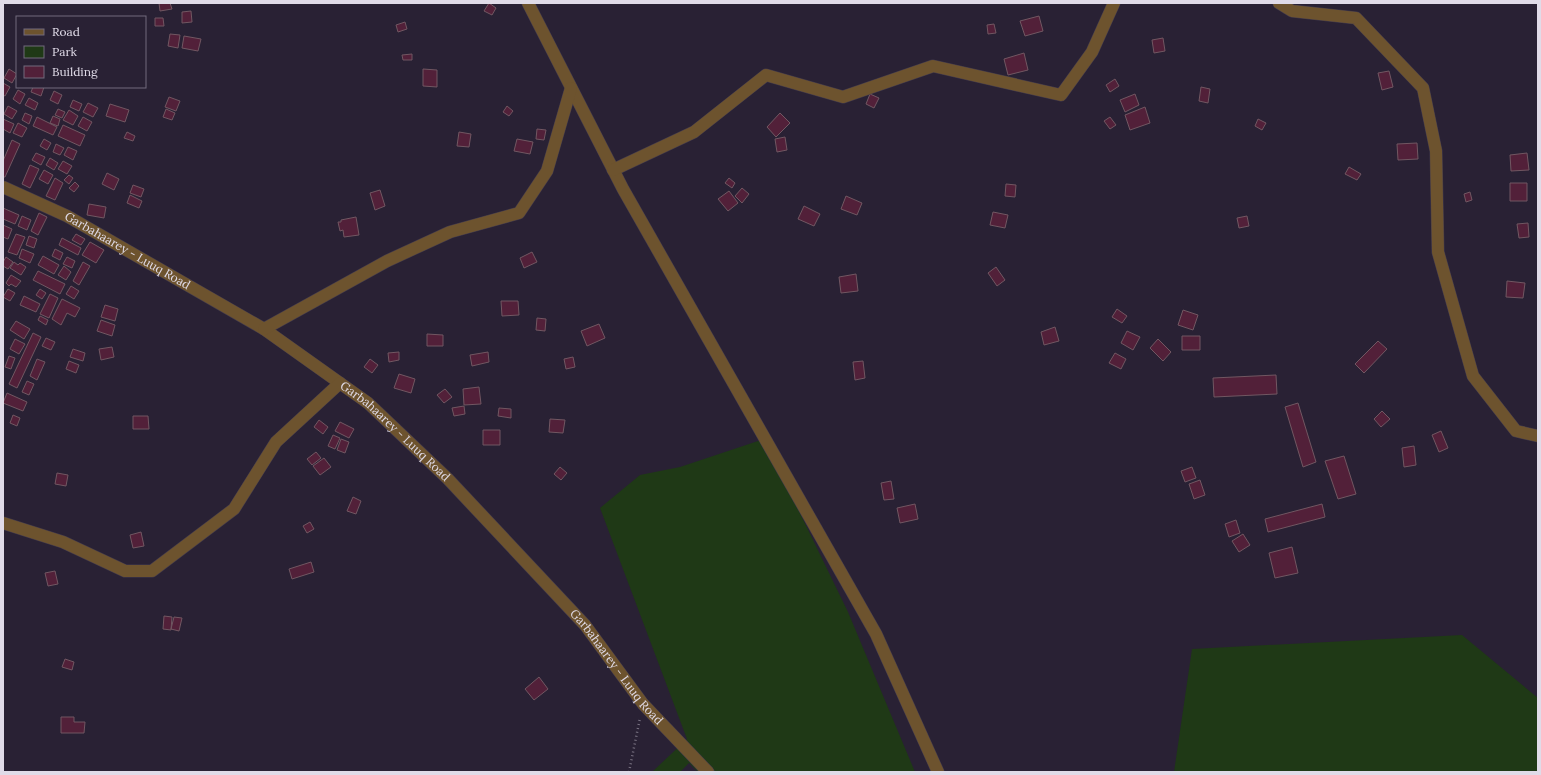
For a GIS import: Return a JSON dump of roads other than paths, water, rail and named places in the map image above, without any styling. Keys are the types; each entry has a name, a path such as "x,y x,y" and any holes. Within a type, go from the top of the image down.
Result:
{"street":[{"path":"528,3 613,170 876,634 938,772"},
{"path":"613,170 694,132 766,76 843,97 933,66 1061,95 1092,52 1114,3"},
{"path":"1279,3 1292,11 1356,18 1423,88 1436,151 1438,252 1473,376 1516,431 1538,436"},
{"path":"264,329 387,262 450,232 519,214 548,171 571,88"},
{"name":"Garbahaarey - Luuq Road","path":"3,187 67,216 264,329 368,403 454,485 585,625 643,704 708,772"},
{"path":"3,523 63,542 125,571 152,571 234,509 276,442 340,383"}]}
